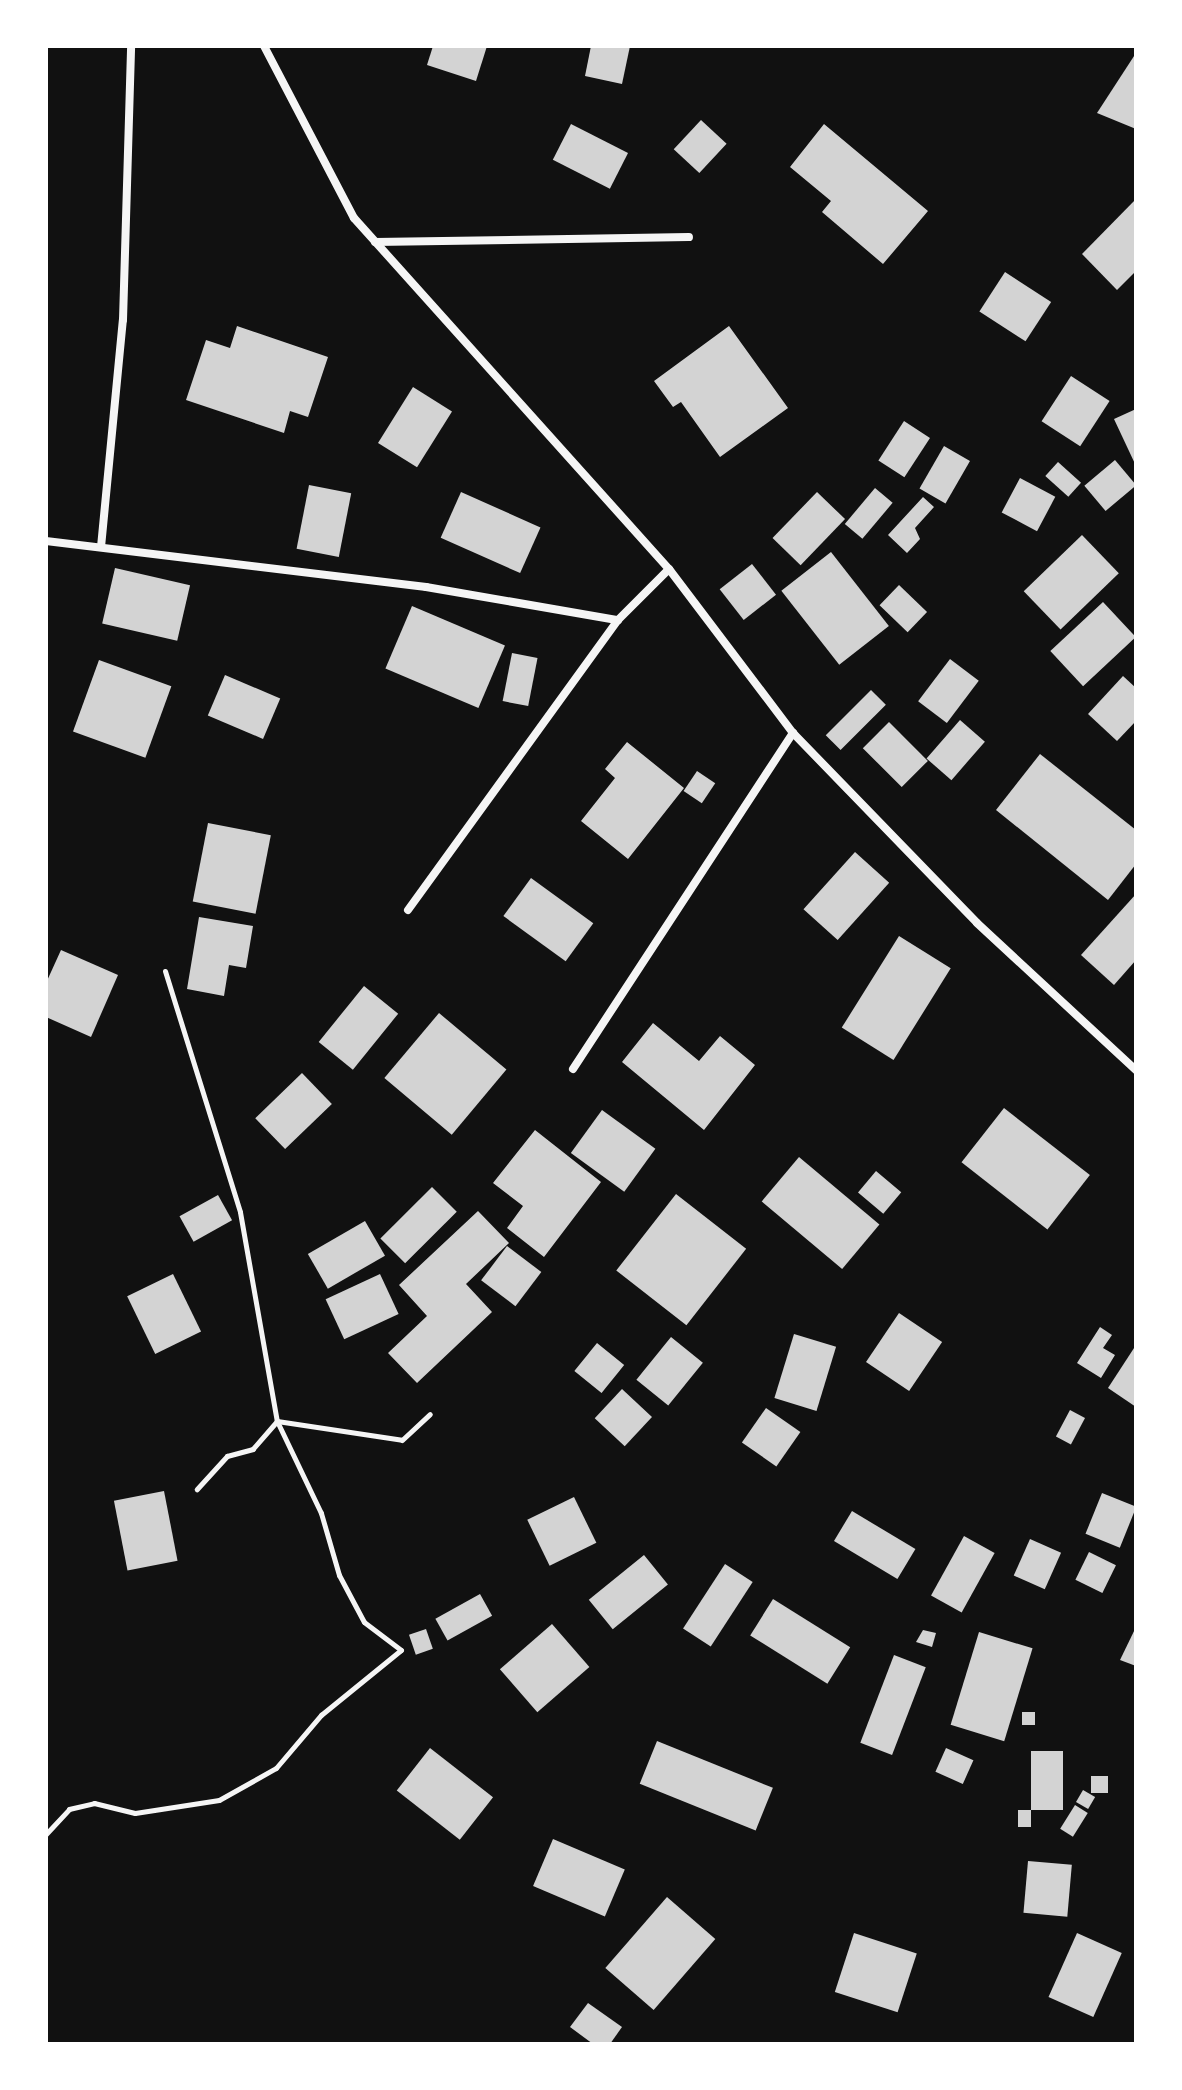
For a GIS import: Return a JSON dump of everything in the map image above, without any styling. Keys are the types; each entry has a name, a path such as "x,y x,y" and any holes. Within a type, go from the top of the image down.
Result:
{"street":[{"path":"101,547 123,320 131,46"},
{"path":"264,46 354,218 669,569 793,733 977,923 1136,1070"},
{"path":"375,242 689,237"},
{"path":"46,541 426,587 618,620"},
{"path":"408,910 618,620 669,569"},
{"path":"573,1069 793,733"}],"path":[{"path":"46,1834 69,1809 94,1803 135,1813 219,1800 276,1768 321,1715 401,1650 364,1622 345,1587 321,1513 277,1421 240,1212 165,971"},
{"path":"277,1421 402,1440 430,1414"},
{"path":"197,1489 227,1456 253,1449 277,1421"}],"building":[{"path":"433,46 487,46 476,81 427,65"},
{"path":"591,46 630,46 622,84 585,76"},
{"path":"1136,53 1136,129 1097,113"},
{"path":"701,120 727,144 699,173 674,149"},
{"path":"571,124 628,153 610,189 553,160"},
{"path":"824,124 928,211 883,264 822,212 831,201 790,167"},
{"path":"1136,199 1136,271 1117,290 1082,254"},
{"path":"1005,272 1051,302 1026,341 979,311"},
{"path":"237,326 328,357 308,417 290,411 284,433 186,400 206,340 230,348"},
{"path":"729,326 788,408 720,457 681,402 673,407 654,381"},
{"path":"1071,376 1110,401 1080,446 1042,421"},
{"path":"413,387 452,411 417,467 378,443"},
{"path":"1136,409 1136,466 1114,419"},
{"path":"904,421 930,438 904,477 878,460"},
{"path":"944,446 970,461 945,503 920,488"},
{"path":"1115,460 1136,485 1106,511 1084,486"},
{"path":"1058,462 1081,483 1068,497 1045,476"},
{"path":"1020,478 1055,497 1037,531 1002,512"},
{"path":"309,485 351,493 339,557 297,549"},
{"path":"875,488 893,503 862,539 845,524"},
{"path":"461,492 540,527 520,573 441,538"},
{"path":"817,492 845,519 801,565 773,538"},
{"path":"923,497 934,507 915,528 920,539 907,553 888,535"},
{"path":"1082,535 1119,573 1061,629 1024,591"},
{"path":"831,552 889,626 839,665 781,591"},
{"path":"752,564 776,595 744,620 720,589"},
{"path":"115,568 190,585 177,641 102,624"},
{"path":"899,585 927,612 908,632 880,605"},
{"path":"1103,602 1136,637 1083,686 1050,651"},
{"path":"412,606 505,645 478,708 385,669"},
{"path":"512,653 538,658 528,706 503,701"},
{"path":"950,659 979,681 947,723 918,701"},
{"path":"99,660 171,686 145,758 73,731"},
{"path":"225,675 280,698 263,739 208,716"},
{"path":"1123,676 1136,688 1136,721 1117,741 1088,714"},
{"path":"871,690 886,705 841,750 826,735"},
{"path":"960,720 985,742 951,780 927,758"},
{"path":"889,722 928,761 902,787 863,748"},
{"path":"627,742 684,788 628,859 581,821 615,778 605,769"},
{"path":"1040,754 1136,830 1136,864 1108,900 996,810"},
{"path":"697,771 715,783 702,803 684,791"},
{"path":"208,823 271,835 256,914 193,902"},
{"path":"855,852 889,883 838,940 803,909"},
{"path":"531,878 593,923 566,961 503,916"},
{"path":"1136,894 1136,960 1114,985 1081,955"},
{"path":"199,917 253,926 246,968 229,965 224,996 187,989"},
{"path":"899,936 951,968 893,1060 842,1028"},
{"path":"61,950 118,975 91,1037 46,1017 46,983"},
{"path":"364,986 398,1014 353,1070 319,1042"},
{"path":"439,1013 506,1070 452,1135 384,1078"},
{"path":"653,1023 699,1061 720,1036 755,1065 704,1130 622,1062"},
{"path":"302,1073 332,1104 285,1149 255,1118"},
{"path":"1004,1108 1090,1175 1047,1229 962,1162"},
{"path":"602,1110 655,1149 624,1192 571,1153"},
{"path":"535,1130 601,1182 544,1257 507,1228 523,1206 493,1183"},
{"path":"799,1157 879,1224 842,1269 762,1201"},
{"path":"876,1171 901,1192 883,1214 858,1192"},
{"path":"432,1187 457,1212 405,1263 380,1239"},
{"path":"676,1194 746,1249 686,1325 616,1270"},
{"path":"218,1195 232,1220 194,1242 180,1216"},
{"path":"478,1211 509,1243 466,1284 492,1312 417,1383 388,1353 427,1316 399,1285"},
{"path":"365,1221 385,1256 328,1289 308,1254"},
{"path":"507,1246 541,1272 515,1306 481,1280"},
{"path":"173,1274 201,1332 155,1354 127,1296"},
{"path":"380,1274 399,1314 344,1339 326,1299"},
{"path":"899,1313 942,1342 909,1391 866,1362"},
{"path":"1100,1327 1112,1335 1103,1348 1115,1355 1101,1378 1077,1363"},
{"path":"794,1334 836,1347 816,1411 774,1398"},
{"path":"671,1337 703,1363 668,1406 636,1380"},
{"path":"597,1343 624,1365 602,1393 574,1371"},
{"path":"1136,1345 1136,1407 1108,1388"},
{"path":"622,1389 652,1417 625,1446 595,1418"},
{"path":"766,1408 800,1432 776,1466 742,1442"},
{"path":"1070,1410 1085,1418 1071,1444 1056,1436"},
{"path":"164,1491 178,1561 127,1570 114,1501"},
{"path":"1102,1493 1136,1507 1120,1548 1086,1534"},
{"path":"574,1497 596,1543 550,1566 527,1520"},
{"path":"852,1511 915,1549 897,1579 834,1541"},
{"path":"964,1536 995,1553 962,1612 931,1595"},
{"path":"1030,1539 1061,1553 1045,1589 1014,1576"},
{"path":"1089,1552 1116,1565 1102,1593 1075,1580"},
{"path":"644,1555 668,1585 613,1629 589,1600"},
{"path":"725,1564 753,1582 711,1647 683,1629"},
{"path":"480,1594 492,1616 448,1641 435,1619"},
{"path":"773,1599 850,1647 827,1684 750,1635"},
{"path":"552,1624 589,1667 537,1712 500,1669"},
{"path":"1136,1627 1136,1666 1120,1660"},
{"path":"426,1629 433,1649 416,1655 409,1635"},
{"path":"923,1630 936,1633 932,1647 916,1642"},
{"path":"979,1632 1033,1648 1004,1741 951,1725"},
{"path":"894,1655 926,1667 892,1755 860,1743"},
{"path":"1022,1712 1035,1712 1035,1725 1022,1725"},
{"path":"657,1741 773,1788 756,1830 640,1784"},
{"path":"430,1748 493,1797 460,1840 397,1791"},
{"path":"946,1748 973,1760 963,1784 935,1772"},
{"path":"1031,1751 1063,1751 1063,1810 1031,1810"},
{"path":"1091,1776 1108,1776 1108,1793 1091,1793"},
{"path":"1083,1790 1095,1797 1088,1809 1076,1802"},
{"path":"1075,1805 1088,1813 1073,1837 1060,1829"},
{"path":"1018,1810 1031,1810 1031,1827 1018,1827"},
{"path":"553,1839 625,1869 605,1916 533,1886"},
{"path":"1028,1861 1072,1865 1067,1917 1023,1913"},
{"path":"667,1897 715,1939 654,2010 605,1968"},
{"path":"854,1933 917,1953 898,2012 835,1992"},
{"path":"1077,1933 1122,1953 1093,2017 1049,1997"},
{"path":"588,2003 622,2027 610,2044 593,2044 570,2027"}]}
